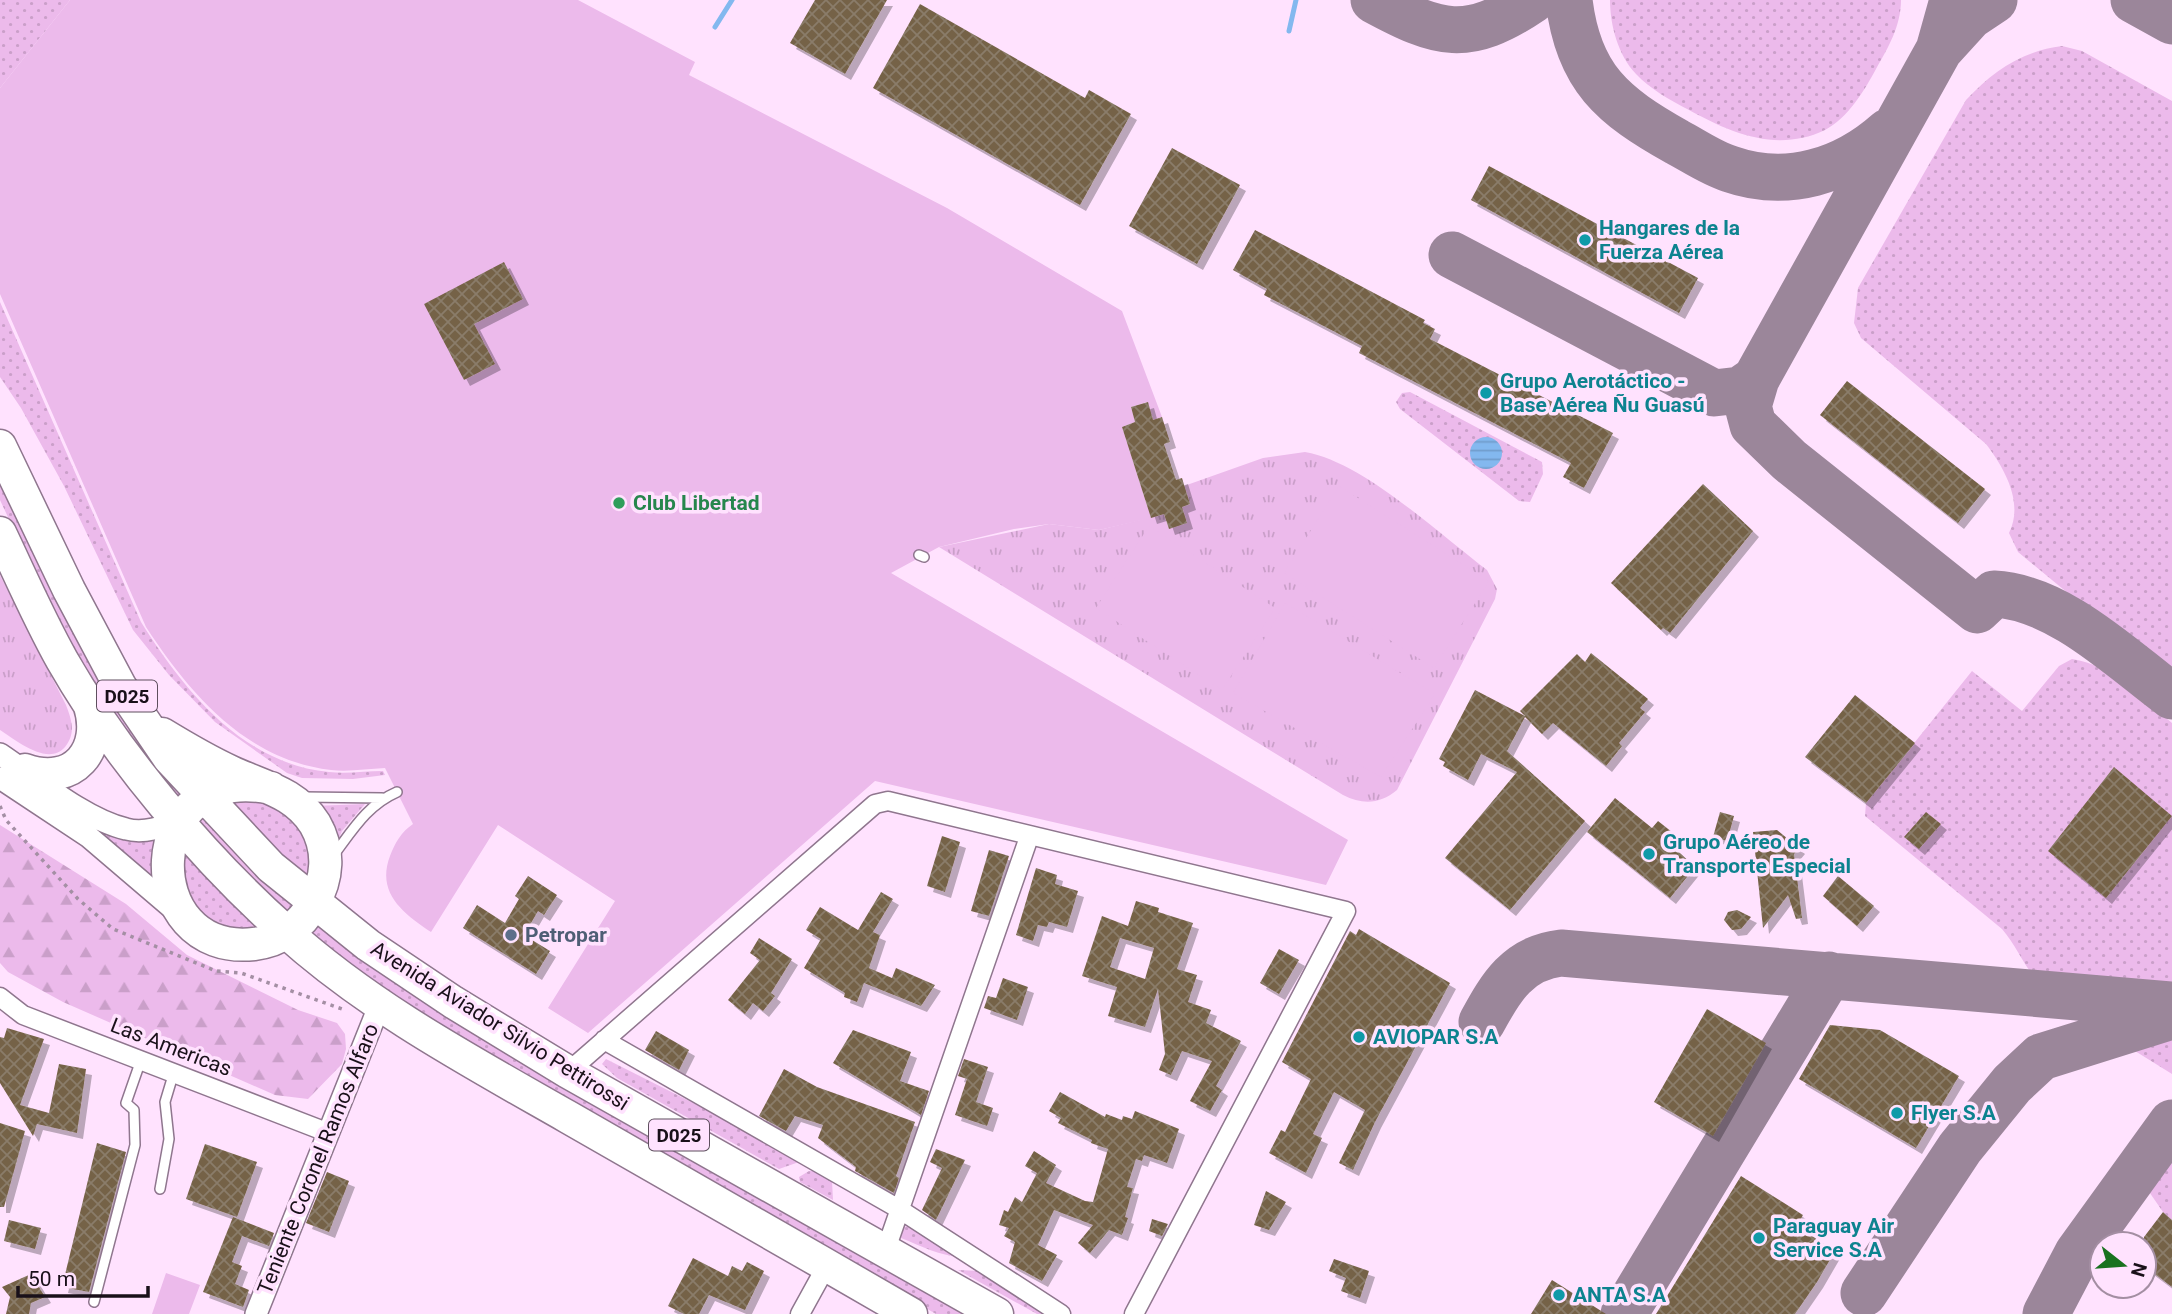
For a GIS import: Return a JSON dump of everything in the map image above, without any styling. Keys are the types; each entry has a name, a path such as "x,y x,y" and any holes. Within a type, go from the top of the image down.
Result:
{"highway":[{"name":"Avenida Aviador Silvio Pettirossi","path":"0,446 69,590 120,686 169,758 271,867 368,945 453,1002 568,1072 997,1314"},
{"name":"Avenida Aviador Silvio Pettirossi","path":"0,533 63,661 89,703 179,820 230,879 286,933 380,1004 445,1047 911,1314"},
{"path":"8,767 49,776 72,768 82,760 94,739 95,726 89,703"},
{"path":"145,723 207,760 279,791 309,815 317,828 326,869 368,945"},
{"path":"279,791 237,784 206,796 179,820 167,852 166,869 174,901 194,926 205,934 348,981"},
{"path":"232,944 260,943 286,933 306,917 326,869"}],"street":[{"path":"8,767 94,816 127,830 145,831 179,820"},
{"path":"8,767 194,926"},
{"path":"568,1072 875,804 888,801 1346,911 1133,1314"},
{"path":"885,1252 1030,837"},
{"name":"Las Americas","path":"0,997 23,1015 329,1133"},
{"name":"Teniente Coronel Ramos Alfaro","path":"256,1314 380,1004"},
{"path":"604,1040 899,1209 1061,1314"},
{"path":"800,1314 827,1265"}],"lane":[{"path":"279,791 382,798"},
{"path":"326,869 349,832 382,798 397,792"},
{"path":"94,1302 135,1145 134,1110 126,1103 141,1060"},
{"path":"160,1189 169,1139 165,1102 174,1072"}],"green space":[{"path":"0,0 70,0 0,88"},
{"name":"Club Libertad","path":"70,0 578,0 695,62 689,75 947,208 1122,311 1162,417 1153,420 1147,402 1131,407 1135,422 1122,427 1151,518 1099,530 1049,524 1014,529 939,547 891,573 1348,840 1326,885 875,781 588,1033 548,1008 615,901 498,825 431,932 421,925 402,909 389,891 387,869 390,856 402,834 413,824 385,768 337,771 300,764 272,753 223,720 201,699 146,627 0,294 0,88"},
{"path":"1610,0 1901,0 1899,19 1889,45 1855,103 1841,119 1825,130 1807,137 1772,140 1721,126 1668,98 1642,79 1620,49 1613,29"},
{"path":"2062,46 2082,51 2172,101 2172,679 2018,552 2009,533 2014,510 2010,487 2006,475 1986,444 1861,338 1854,323 1858,288 1966,100 2009,64 2034,52"},
{"path":"0,302 141,622 176,673 218,719 242,739 269,755 298,766 329,772 383,771 385,775 353,779 302,778 287,773 215,722 169,675 133,630 64,486 21,408 0,377"},
{"path":"1410,392 1542,462 1543,474 1530,502 1519,501 1400,409 1396,402 1402,393"},
{"path":"1305,452 1351,469 1399,501 1487,570 1497,589 1495,599 1397,790 1371,802 1343,795 939,547 1049,524 1099,530 1164,514 1169,529 1182,507 1190,504 1184,486 1263,458"},
{"path":"0,474 192,793 180,805 112,716 60,629 0,500"},
{"path":"1339,486 1489,581 1434,668 1284,573"},
{"path":"1149,526 1275,608 1222,690 1096,608"},
{"path":"0,575 68,711 72,727 71,737 58,752 50,754 32,750 0,730"},
{"path":"1285,603 1435,694 1381,777 1233,693"},
{"path":"2072,659 2087,662 2113,675 2172,723 2172,1000 2037,980 2002,929 1865,816 1866,803 1972,671 2022,711 2059,666"},
{"path":"0,764 135,840 158,839 159,884 100,835 0,768"},
{"path":"223,797 272,798 312,841 312,887"},
{"path":"365,804 342,831 334,850 313,806"},
{"path":"198,812 303,905 290,920 193,820"},
{"path":"0,825 126,904 187,955 298,1010 337,1023 345,1034 346,1049 342,1064 308,1099 275,1095 63,1002 8,972 0,963"},
{"path":"181,837 270,930 235,937 189,909"},
{"path":"311,920 978,1314 936,1314 392,999 304,928"},
{"path":"2172,1038 2172,1074 2135,1051"},
{"path":"606,1059 725,1119 799,1162 779,1169 617,1078 602,1064"},
{"path":"2172,1147 2172,1220 2163,1212 2143,1183"},
{"path":"809,1171 818,1171 832,1181 833,1200 800,1182 799,1177"},
{"path":"908,1226 962,1257 938,1253 901,1238 902,1227"},
{"path":"958,1270 980,1271 1047,1314 1037,1314"},
{"path":"166,1273 200,1285 189,1314 152,1314"}],"water":[{"path":"1486,437 1497,442 1502,453 1497,464 1486,469 1475,464 1470,453 1475,442"}],"building":[{"path":"815,0 887,0 845,74 790,43"},
{"path":"920,4 1085,98 1089,90 1131,114 1080,205 873,88"},
{"path":"1172,148 1240,185 1197,264 1129,226"},
{"name":"Hangares de la Fuerza Aérea","path":"1489,166 1698,278 1679,313 1471,200"},
{"name":"Grupo Aerotáctico - Base Aérea Ñu Guasú","path":"1255,230 1425,320 1423,323 1435,329 1430,339 1613,433 1584,488 1563,477 1571,463 1359,353 1362,346 1264,295 1267,289 1233,270"},
{"path":"504,262 523,299 474,324 495,364 464,380 424,304"},
{"path":"1847,381 1985,489 1958,523 1820,415"},
{"path":"1148,402 1153,420 1162,417 1170,442 1164,444 1176,480 1182,478 1190,504 1182,507 1187,523 1169,529 1164,514 1151,518 1122,427 1135,422 1131,407"},
{"path":"1703,484 1753,531 1670,633 1663,628 1661,630 1611,583"},
{"path":"1591,653 1648,699 1640,708 1645,712 1619,743 1622,746 1606,766 1553,723 1542,734 1525,717 1507,751 1585,821 1510,910 1445,858 1517,772 1481,754 1468,780 1443,766 1445,762 1439,759 1475,690 1525,716 1520,711 1577,654 1585,662"},
{"path":"1855,695 1915,743 1866,803 1805,757"},
{"path":"2114,767 2172,816 2106,898 2048,851"},
{"name":"Grupo Aéreo de Transporte Especial","path":"1615,798 1652,828 1658,821 1672,832 1666,840 1695,867 1670,898 1587,832"},
{"path":"1720,812 1734,816 1727,841 1713,837"},
{"path":"1926,812 1941,824 1919,849 1904,837"},
{"path":"1777,830 1799,848 1794,854 1802,918 1796,919 1788,895 1763,928 1753,832"},
{"path":"942,836 960,842 945,892 927,886"},
{"path":"989,850 1009,856 989,916 971,911"},
{"path":"1036,868 1057,875 1055,884 1078,891 1067,927 1049,922 1047,927 1038,925 1033,941 1016,935"},
{"path":"528,876 557,895 544,915 538,911 524,935 550,951 536,974 463,928 477,905 505,923 519,899 515,896"},
{"path":"1838,876 1874,906 1857,926 1823,896"},
{"path":"881,892 893,899 873,932 880,935 869,968 892,978 896,968 935,985 921,1006 864,983 857,1002 844,997 845,993 804,968 821,939 806,930 820,907 858,930"},
{"path":"1136,901 1159,908 1158,912 1193,923 1177,969 1197,975 1188,1002 1211,1010 1206,1023 1241,1041 1216,1086 1222,1090 1210,1111 1190,1101 1212,1061 1182,1051 1171,1075 1159,1070 1165,1054 1158,989 1145,1027 1108,1016 1117,987 1082,976 1102,916 1128,926","holes":["1120,938 1154,948 1145,979 1110,967"]},
{"path":"1737,910 1751,917 1741,929 1732,930 1724,920 1728,912"},
{"name":"AVIOPAR S.A","path":"1359,929 1450,983 1375,1122 1353,1170 1339,1163 1365,1110 1334,1092 1313,1134 1322,1138 1306,1173 1269,1153 1281,1130 1285,1132 1311,1079 1282,1062 1350,931 1356,935"},
{"path":"759,938 792,959 771,993 775,996 763,1011 753,1003 745,1014 728,1000 760,960 750,953"},
{"path":"1279,949 1299,960 1279,994 1260,983"},
{"path":"1003,978 1028,987 1017,1020 984,1008 988,996 996,998"},
{"path":"1707,1009 1766,1043 1713,1136 1654,1102"},
{"name":"Flyer S.A","path":"1830,1025 1880,1030 1959,1076 1916,1148 1799,1079"},
{"path":"7,1028 44,1039 20,1105 49,1113 59,1064 86,1069 77,1133 37,1124 33,1136 0,1083 0,1037 4,1038"},
{"path":"853,1030 911,1052 900,1081 929,1091 921,1115 833,1063"},
{"path":"656,1031 689,1050 679,1070 645,1050"},
{"path":"964,1059 988,1067 976,1102 993,1108 987,1126 955,1115 967,1079 958,1076"},
{"path":"784,1069 817,1087 915,1122 896,1176 899,1178 894,1193 855,1171 856,1167 818,1138 823,1125 795,1116 786,1131 759,1116"},
{"path":"1060,1092 1105,1117 1106,1114 1122,1120 1123,1116 1132,1119 1135,1111 1179,1129 1167,1163 1144,1155 1142,1161 1136,1159 1127,1187 1133,1188 1122,1235 1109,1230 1090,1253 1078,1243 1093,1225 1054,1210 1038,1245 1057,1255 1042,1281 1009,1263 1015,1242 1004,1236 1009,1228 999,1225 1004,1210 1008,1212 1015,1197 1022,1202 1037,1173 1025,1166 1034,1151 1056,1165 1046,1183 1093,1202 1108,1149 1091,1143 1092,1140 1058,1123 1061,1118 1049,1111"},
{"path":"0,1123 25,1131 4,1207 0,1207"},
{"path":"97,1143 126,1152 89,1292 62,1287"},
{"path":"205,1144 257,1162 237,1217 186,1199"},
{"path":"936,1149 965,1160 936,1220 922,1210 942,1168 930,1162"},
{"path":"327,1172 349,1181 329,1232 306,1223"},
{"name":"Paraguay Air Service S.A","path":"1741,1176 1803,1215 1797,1226 1835,1251 1817,1282 1795,1314 1656,1314"},
{"path":"1266,1191 1286,1202 1269,1230 1254,1225"},
{"path":"2163,1212 2172,1220 2172,1287 2158,1276 2158,1230 2149,1230"},
{"path":"233,1217 274,1233 269,1246 242,1236 232,1262 242,1266 235,1284 249,1290 243,1307 203,1292"},
{"path":"1152,1219 1168,1224 1162,1236 1149,1231"},
{"path":"9,1220 41,1228 35,1249 4,1241"},
{"path":"693,1258 728,1276 732,1266 742,1271 747,1262 764,1271 745,1310 709,1295 699,1314 684,1314 668,1306"},
{"path":"1334,1259 1369,1271 1360,1298 1341,1291 1346,1278 1329,1271"},
{"path":"31,1274 45,1297 31,1303 29,1314 6,1314 10,1297 2,1287"},
{"name":"ANTA S.A","path":"1552,1280 1606,1314 1531,1314"}],"waterway":[{"path":"715,27 732,0"},
{"path":"1289,31 1296,0"}],"taxiway":[{"path":"1374,0 1417,21 1453,30 1471,29 1489,23 1532,0"},
{"path":"1569,0 1581,50 1602,87 1634,116 1723,166 1751,175 1773,177 1814,173 1853,157 1888,132"},
{"path":"1953,0 1939,50 1970,16 1994,0"},
{"path":"2134,0 2172,21"},
{"path":"1939,50 1756,379 1748,406 1753,425 1789,460 1977,610 1994,594 2042,606 2089,632 2172,696"},
{"path":"1452,255 1714,393 1740,390 1756,379"},
{"path":"1482,1022 1512,976 1533,961 1561,953 2172,1005"},
{"path":"1624,1314 1829,975"},
{"path":"1864,1293 1960,1148 2012,1084 2041,1057 2172,1016"},
{"path":"2046,1314 2078,1253 2172,1123"}],"place":[{"name":"Hangares de la Fuerza Aérea","path":"1585,240"},
{"name":"Grupo Aerotáctico - Base Aérea Ñu Guasú","path":"1486,393"},
{"name":"Club Libertad","path":"619,503"},
{"name":"Grupo Aéreo de Transporte Especial","path":"1649,854"},
{"name":"Petropar","path":"511,935"},
{"name":"AVIOPAR S.A","path":"1359,1037"},
{"name":"Flyer S.A","path":"1897,1113"},
{"name":"Paraguay Air Service S.A","path":"1759,1238"},
{"name":"ANTA S.A","path":"1559,1295"}]}
